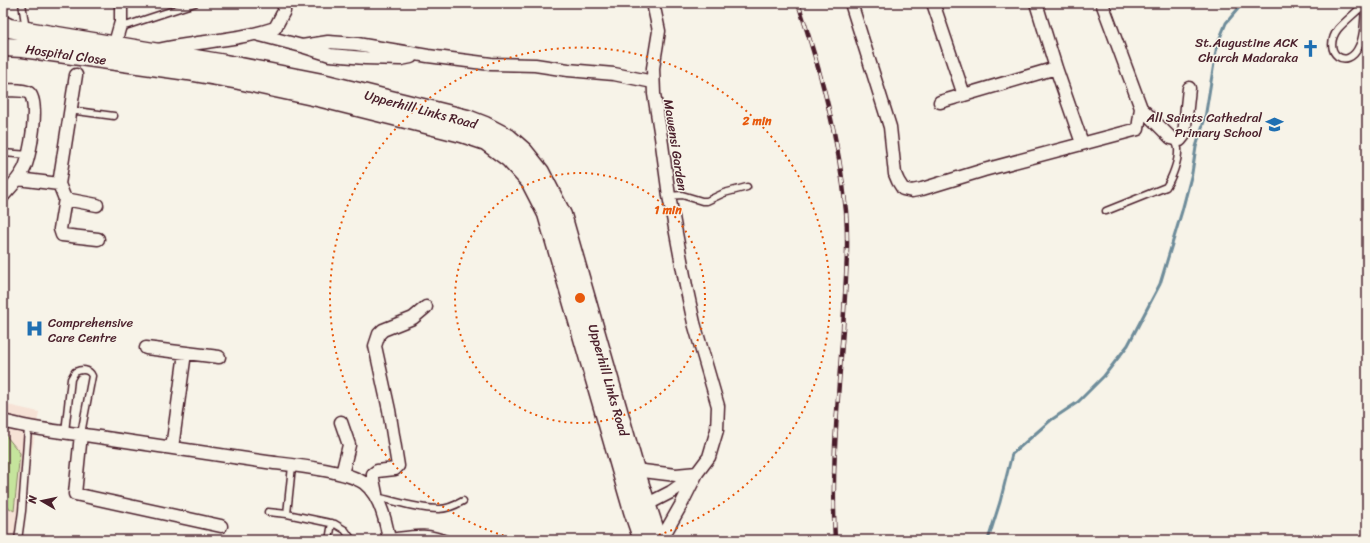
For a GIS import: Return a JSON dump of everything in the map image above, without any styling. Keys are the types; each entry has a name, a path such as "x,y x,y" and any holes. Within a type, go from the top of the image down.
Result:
{"street":[{"path":"116,45 121,22 121,3"},
{"path":"152,51 183,44 256,34 275,28 284,11 284,3"},
{"name":"Mawensi Garden","path":"653,3 659,31 653,68 653,82 669,196 694,323 718,406 717,430 709,457 697,473"},
{"path":"851,3 890,127 895,174 903,189 912,191 1082,143 1138,129 1140,108 1102,3"},
{"path":"933,3 964,95"},
{"path":"1036,3 1056,68 1082,143"},
{"name":"Hospital Close","path":"3,25 9,28 116,45"},
{"path":"256,34 302,46 328,42 357,44 428,56 491,64 535,65 568,70 614,74 653,82"},
{"name":"Hospital Close","path":"3,47 23,48 116,45"},
{"name":"Upperhill Links Road","path":"116,45 322,83 467,119 485,126 508,138 524,152 540,172 562,215 628,471"},
{"name":"Upperhill Links Road","path":"116,45 188,70 322,98 440,127 486,141 509,158 530,181 548,214 640,508 643,540"},
{"path":"940,102 1056,68"},
{"path":"76,75 69,110 59,184 65,199 60,229 62,235 98,240"},
{"path":"1140,108 1171,138 1180,140 1184,135 1189,88"},
{"path":"3,196 18,179 24,169 33,126 34,106 33,98 30,94 24,91 4,90"},
{"path":"18,179 59,184"},
{"path":"65,199 97,205"},
{"path":"389,538 372,479 373,474 377,471 395,469 398,466 389,410 377,359 375,346 376,339 378,334 383,330 413,318 426,307"},
{"path":"146,348 219,357"},
{"path":"172,448 185,353"},
{"path":"3,421 28,428 81,434 342,474 362,482 370,488 377,497"},
{"path":"341,422 349,445 342,474"},
{"path":"81,434 75,494 221,526"},
{"path":"628,471 676,475 697,473"},
{"path":"640,508 671,492 697,473"},
{"path":"659,540 681,505 697,473"},
{"name":"Upperhill Links Road","path":"640,508 659,540"}],"lane":[{"path":"22,3 26,31"},
{"path":"116,45 195,3"},
{"path":"1365,3 1362,36 1359,46 1354,54 1347,59 1334,55 1332,50 1338,30 1365,3"},
{"path":"69,110 114,116"},
{"path":"1106,211 1166,187 1172,178 1176,162 1178,150 1175,140"},
{"path":"3,153 28,155"},
{"path":"669,196 682,195 707,201 724,193 747,188"},
{"path":"65,432 71,378 76,372 85,370 90,372 92,376 81,434"},
{"path":"18,540 22,511 28,428"},
{"path":"287,514 292,466"},
{"path":"377,497 422,507 440,509 451,507 463,501"},
{"path":"268,512 287,514 332,523 344,530 352,540"},
{"path":"329,540 332,523"},
{"path":"389,538 422,533 434,534 449,540"}],"shaded area":[{"path":"3,404 39,412 16,540 3,540"}],"green space":[{"path":"3,432 20,453 14,511 3,504"}],"waterway":[{"path":"988,540 1000,502 1012,454 1051,420 1078,402 1104,376 1128,345 1160,284 1192,173 1196,147 1205,118 1217,45 1226,23 1243,3"}],"railway":[{"path":"798,3 814,54 834,131 846,211 846,270 834,460 835,540"}],"place":[{"name":"St.Augustine ACK Church Madaraka","path":"1311,49"},
{"name":"All Saints Cathedral Primary School","path":"1275,124"},
{"name":"Comprehensive Care Centre","path":"35,329"}]}
